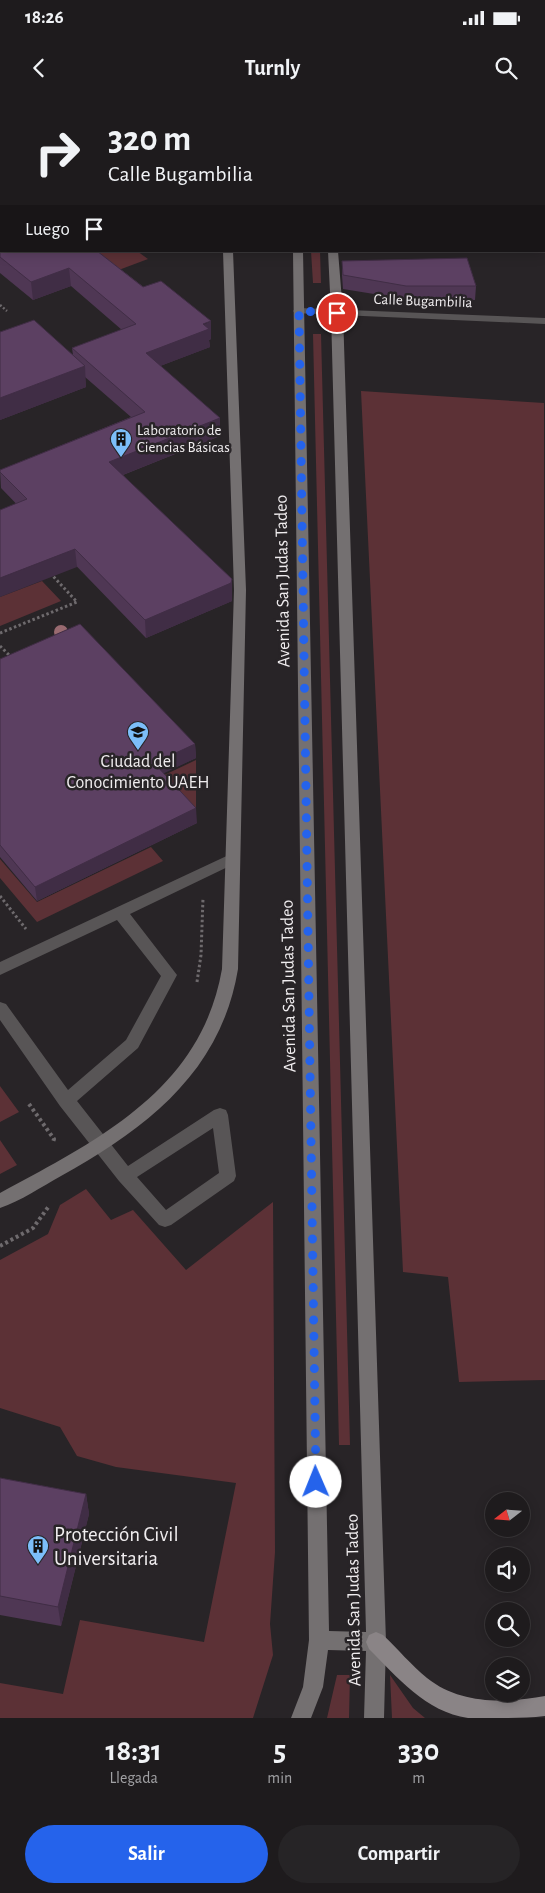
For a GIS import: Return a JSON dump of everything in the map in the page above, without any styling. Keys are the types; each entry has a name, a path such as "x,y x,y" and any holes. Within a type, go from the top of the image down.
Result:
{"main road":[{"path":"376,1642 435,1696 461,1707 490,1711 518,1711 545,1706"}],"street":[{"path":"0,1201 100,1145 138,1119 165,1096 190,1067 209,1036 223,1003 230,969 240,590 228,252"},
{"name":"Avenida San Judas Tadeo","path":"298,252 319,1640 313,1687 301,1718"},
{"name":"Avenida San Judas Tadeo","path":"332,252 337,313 376,1642 374,1718"},
{"name":"Calle Bugambilia","path":"299,311 545,321"},
{"path":"0,969 233,858"},
{"path":"66,1101 132,1044 169,975 120,912"},
{"path":"0,1008 66,1101 100,1145 125,1176 165,1220 228,1176 220,1115 125,1176"},
{"path":"319,1640 376,1642"}],"path":[{"path":"0,306 7,311"},
{"path":"0,633 77,602 51,575"},
{"path":"0,646 16,663"},
{"path":"0,896 27,930 18,934"},
{"path":"29,1104 54,1139 51,1145"},
{"path":"0,1246 33,1228 49,1205"}],"shaded area":[{"path":"79,252 138,252 148,259 108,274"},
{"path":"311,252 320,252 321,283 313,283"},
{"path":"313,334 321,334 350,1445 339,1445"},
{"path":"361,391 544,403 545,1380 459,1382 448,1277 403,1272"},
{"path":"42,581 61,601 0,626 0,597"},
{"path":"196,760 196,819 158,778"},
{"path":"151,847 163,861 37,922 0,878 0,859 37,902"},
{"path":"0,1086 19,1112 0,1122"},
{"path":"0,1140 17,1165 0,1174"},
{"path":"86,1189 111,1220 133,1210 186,1270 273,1202 275,1552 270,1624 273,1655 253,1718 0,1718 0,1683 63,1694 80,1620 204,1642 236,1483 116,1467 77,1456 60,1427 0,1408 0,1260 48,1234 60,1205"},
{"path":"337,1675 350,1675 349,1718 327,1718"},
{"path":"390,1675 413,1708 425,1718 392,1718"}],"building":[{"name":"Laboratorio de Ciencias Básicas","path":"0,252 98,252 143,287 161,281 211,321 203,324 209,329 146,353 220,418 109,462 232,579 231,583 145,620 75,549 0,578 0,510 27,499 0,470 145,412 72,348 136,324 69,268 31,282 0,257"},
{"path":"467,258 476,286 406,286 343,275 342,261"},
{"path":"34,320 85,366 0,398 0,332"},
{"path":"80,624 195,744 154,763 196,808 35,887 0,845 0,659"},
{"name":"Protección Civil Universitaria","path":"0,1478 86,1494 58,1607 0,1596"}],"place":[{"name":"Laboratorio de Ciencias Básicas","path":"121,458"},
{"name":"Ciudad del Conocimiento UAEH","path":"138,751"},
{"name":"Protección Civil Universitaria","path":"38,1565"}],"route":[{"path":"316,1482 299,311 337,313"}]}
